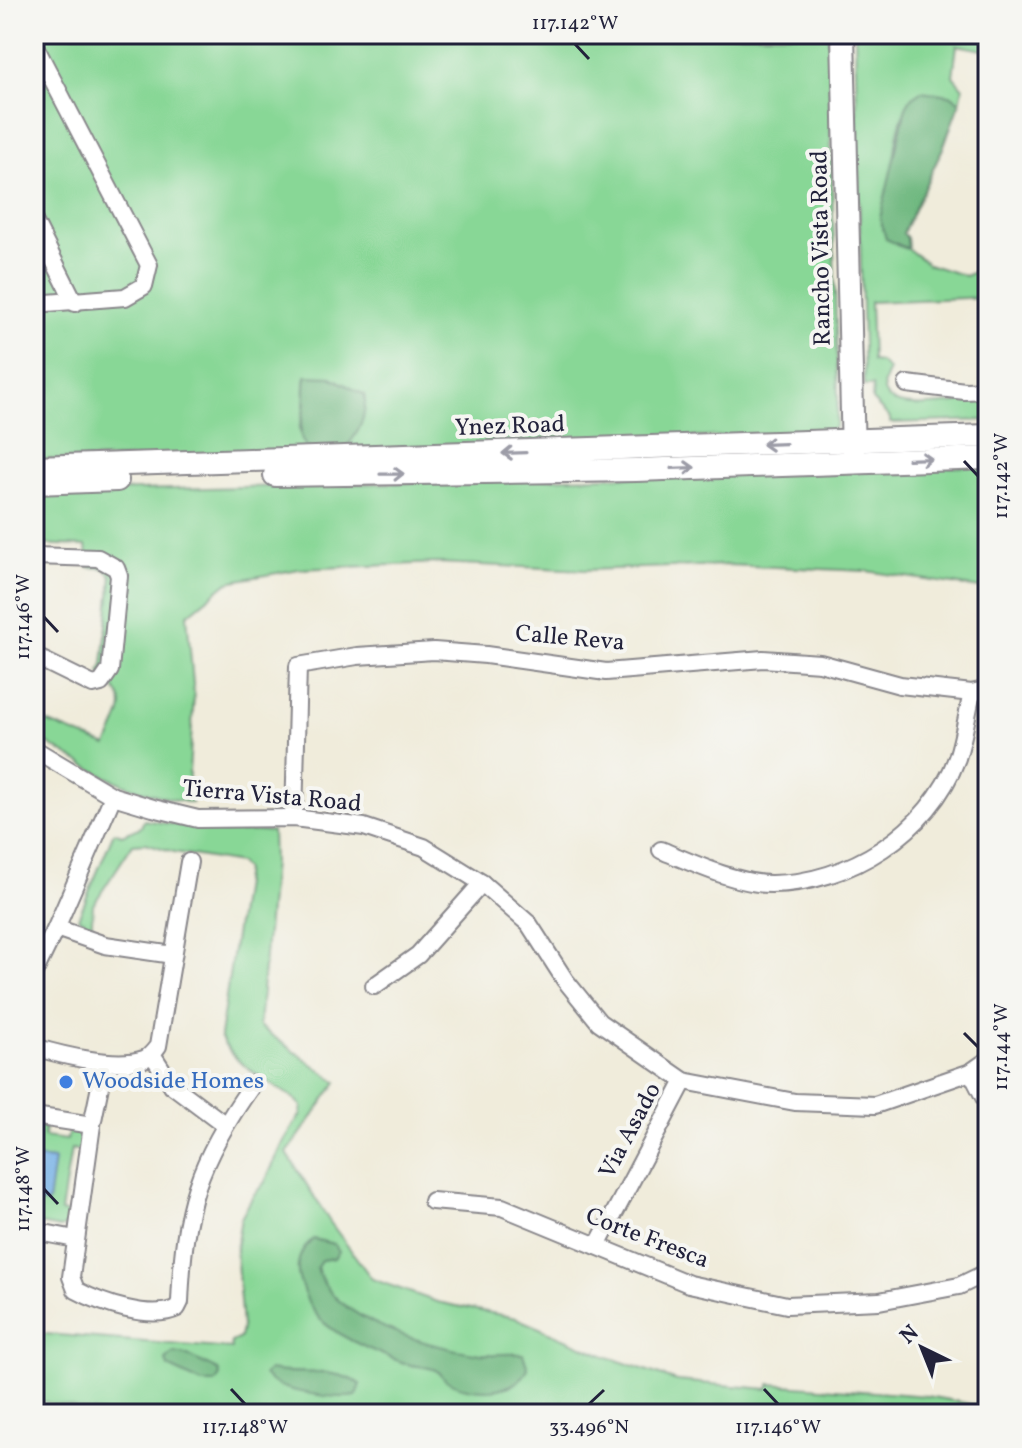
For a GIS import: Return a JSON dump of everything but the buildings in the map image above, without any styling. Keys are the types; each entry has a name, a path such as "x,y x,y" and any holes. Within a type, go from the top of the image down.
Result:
{"main road":[{"name":"Rancho Vista Road","path":"843,34 852,452"},
{"name":"Ynez Road","path":"34,483 231,476 636,470 852,452 988,436"},
{"name":"Ynez Road","path":"34,467 852,452 988,458"}],"street":[{"path":"34,44 149,265 144,286 125,297 34,304"},
{"path":"34,221 75,303"},
{"path":"907,384 965,391 988,390"},
{"path":"34,556 98,558 116,568 119,576 110,670 101,683 93,685 34,656"},
{"name":"Calle Reva","path":"294,818 298,666 357,656 434,651 606,672 763,659 820,663 900,685 980,691"},
{"path":"661,850 712,871 769,884 820,879 859,863 891,843 930,806 956,759 980,691"},
{"name":"Tierra Vista Road","path":"34,749 113,796 198,819 294,818 364,827 424,847 482,883 529,924 565,980 599,1022 684,1081 795,1102 875,1105 971,1072 988,1060"},
{"path":"34,973 113,796"},
{"path":"34,1047 105,1062 144,1059 152,1054 158,1046 189,862"},
{"path":"374,986 418,955 482,883"},
{"path":"56,928 105,945 173,955"},
{"path":"152,1054 172,1085 224,1124"},
{"path":"105,1062 92,1125 71,1277 76,1290 119,1308 162,1312 177,1308 190,1205 202,1167 224,1124 253,1084"},
{"path":"971,1072 988,1105"},
{"name":"Via Asado","path":"597,1246 684,1081"},
{"path":"34,1116 92,1125"},
{"name":"Corte Fresca","path":"432,1201 502,1207 689,1284 787,1305 879,1301 959,1286 988,1272"},
{"path":"34,1231 75,1239"}],"green space":[{"path":"34,34 828,34 838,399 836,426 829,432 343,451 305,383 299,429 313,455 34,460"},
{"path":"855,34 985,34 988,51 957,45 953,76 963,88 960,102 950,95 912,97 898,131 894,189 896,245 908,249 928,264 965,276 974,272 988,275 988,297 870,302 872,361 880,362 889,370 883,387 888,398 901,404 918,406 988,399 988,420 890,423 890,418 872,400 873,386 864,386"},
{"path":"921,91 950,95 960,102 943,148 903,233 908,249 886,239 880,218 906,107 912,97"},
{"path":"306,376 331,377 365,395 360,426 343,451 313,455 301,438"},
{"path":"988,466 988,587 866,571 727,565 585,570 438,563 299,569 228,582 187,615 194,695 188,787 192,803 147,793 109,778 34,735 34,717 107,746 122,706 117,692 100,672 112,576 104,568 88,567 86,546 34,544 34,493"},
{"path":"144,820 224,832 272,831 273,862 259,1026 337,1082 287,1153 330,1222 372,1279 437,1302 516,1318 608,1357 677,1381 768,1389 770,1384 927,1396 988,1407 988,1414 105,1414 34,1400 34,1333 232,1349 231,1342 240,1338 242,1327 236,1248 241,1218 265,1182 301,1114 302,1106 296,1100 243,1065 220,1036 245,870 239,863 174,852 146,843 133,844 93,905 91,935 85,934 88,928 84,920 78,918 114,832 122,835 141,827"},
{"path":"34,1125 45,1127 44,1137 67,1140 69,1130 81,1135 83,1140 81,1151 71,1149 61,1212 73,1215 67,1226 60,1228 34,1223"},
{"path":"313,1239 334,1244 339,1251 334,1258 322,1260 317,1267 326,1286 341,1302 362,1316 385,1328 436,1345 480,1354 523,1354 528,1369 522,1378 502,1388 467,1388 446,1380 434,1369 397,1360 338,1333 317,1315 300,1282 299,1258"},
{"path":"174,1353 218,1370 220,1376 215,1383 202,1383 168,1367 166,1360"},
{"path":"269,1370 328,1373 350,1378 360,1384 356,1396 307,1393 271,1381 264,1375"}],"water":[{"path":"35,1158 54,1160 48,1203 34,1202"}],"place":[{"name":"Woodside Homes","path":"66,1082"}]}
